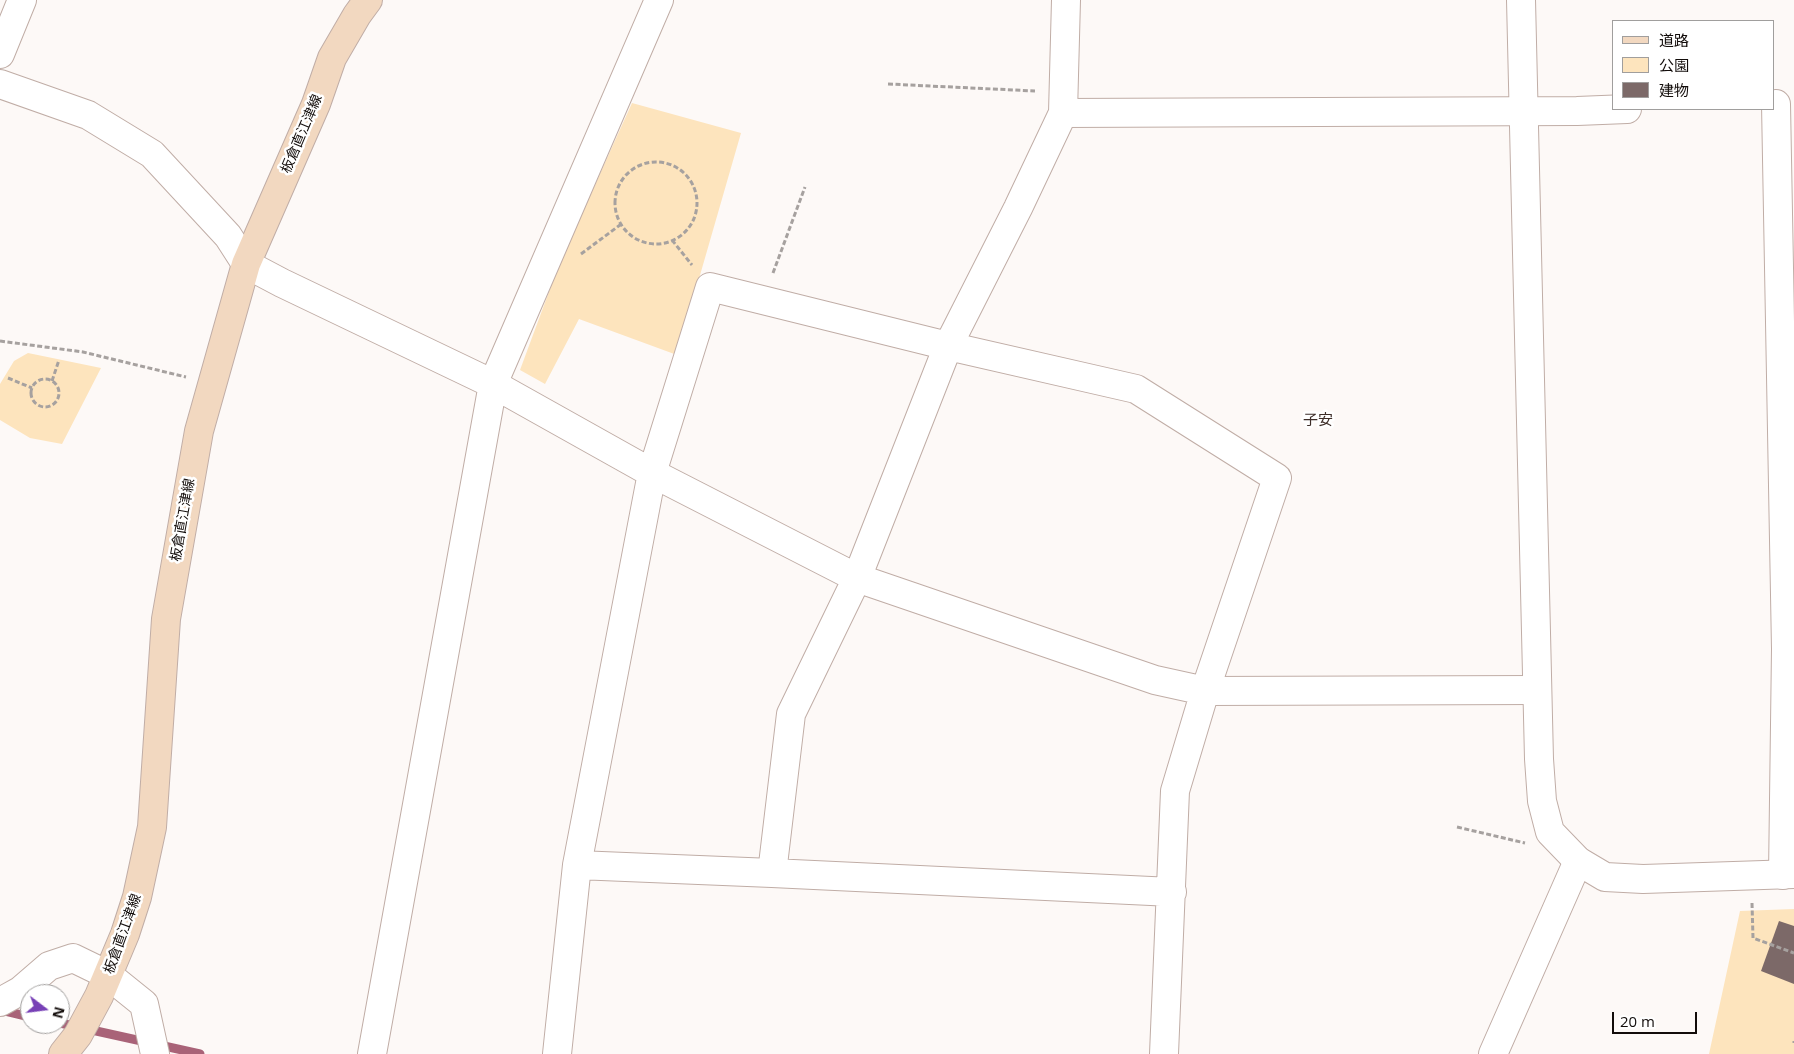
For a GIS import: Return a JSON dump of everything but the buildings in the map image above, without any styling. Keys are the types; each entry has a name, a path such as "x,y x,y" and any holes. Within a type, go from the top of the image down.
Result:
{"main road":[{"name":"板倉直江津線","path":"62,1054 78,1035 99,996 126,934 137,897 152,827 166,619 199,431 246,264 316,104 332,58 368,0"}],"street":[{"path":"0,54 22,0"},
{"path":"372,1054 493,384 659,0"},
{"path":"772,872 792,714 857,578 948,346 1018,208 1063,102 1066,0"},
{"path":"1521,0 1522,111 1537,690 1542,801 1550,832 1578,861 1606,877 1643,879 1789,875 1790,649 1781,104"},
{"path":"0,84 88,116 152,154 228,236 246,264 493,384 652,473 857,578 1155,680 1204,691 1537,690"},
{"path":"1063,102 1522,111 1612,109"},
{"path":"557,1054 577,865 652,473 710,287 1136,390 1277,478 1204,691 1175,791 1164,1054"},
{"path":"1493,1054 1578,861"},
{"path":"577,865 772,872 1172,892"},
{"path":"0,1002 20,991 49,966 73,958 108,975 144,1004 155,1054"}],"path":[{"path":"888,84 1063,102"},
{"path":"652,162 665,164 677,169 687,177 694,188 695,214 690,226 681,236 668,242 655,244 641,242 629,235 620,225 615,211 615,197 620,184 628,173 640,166 652,162"},
{"path":"763,300 805,187"},
{"path":"549,257 566,264 620,225"},
{"path":"0,342 83,352 192,378"},
{"path":"52,381 59,360"},
{"path":"8,378 32,388"},
{"path":"39,380 52,381 56,384 59,393 56,402 53,405 44,407 36,404 31,396 32,388 39,380"},
{"path":"1457,827 1531,844"},
{"path":"1752,900 1753,938 1794,953"}],"green space":[{"path":"632,103 741,133 677,355 579,319 545,384 520,370 560,262"},
{"path":"28,353 101,368 62,444 30,438 0,420 0,384 14,361"},
{"path":"1794,909 1794,1054 1709,1054 1740,911"}],"waterway":[{"path":"0,1010 20,1015"},
{"path":"70,1025 200,1054"}],"district":[{"name":"子安","path":"1318,421"}]}
